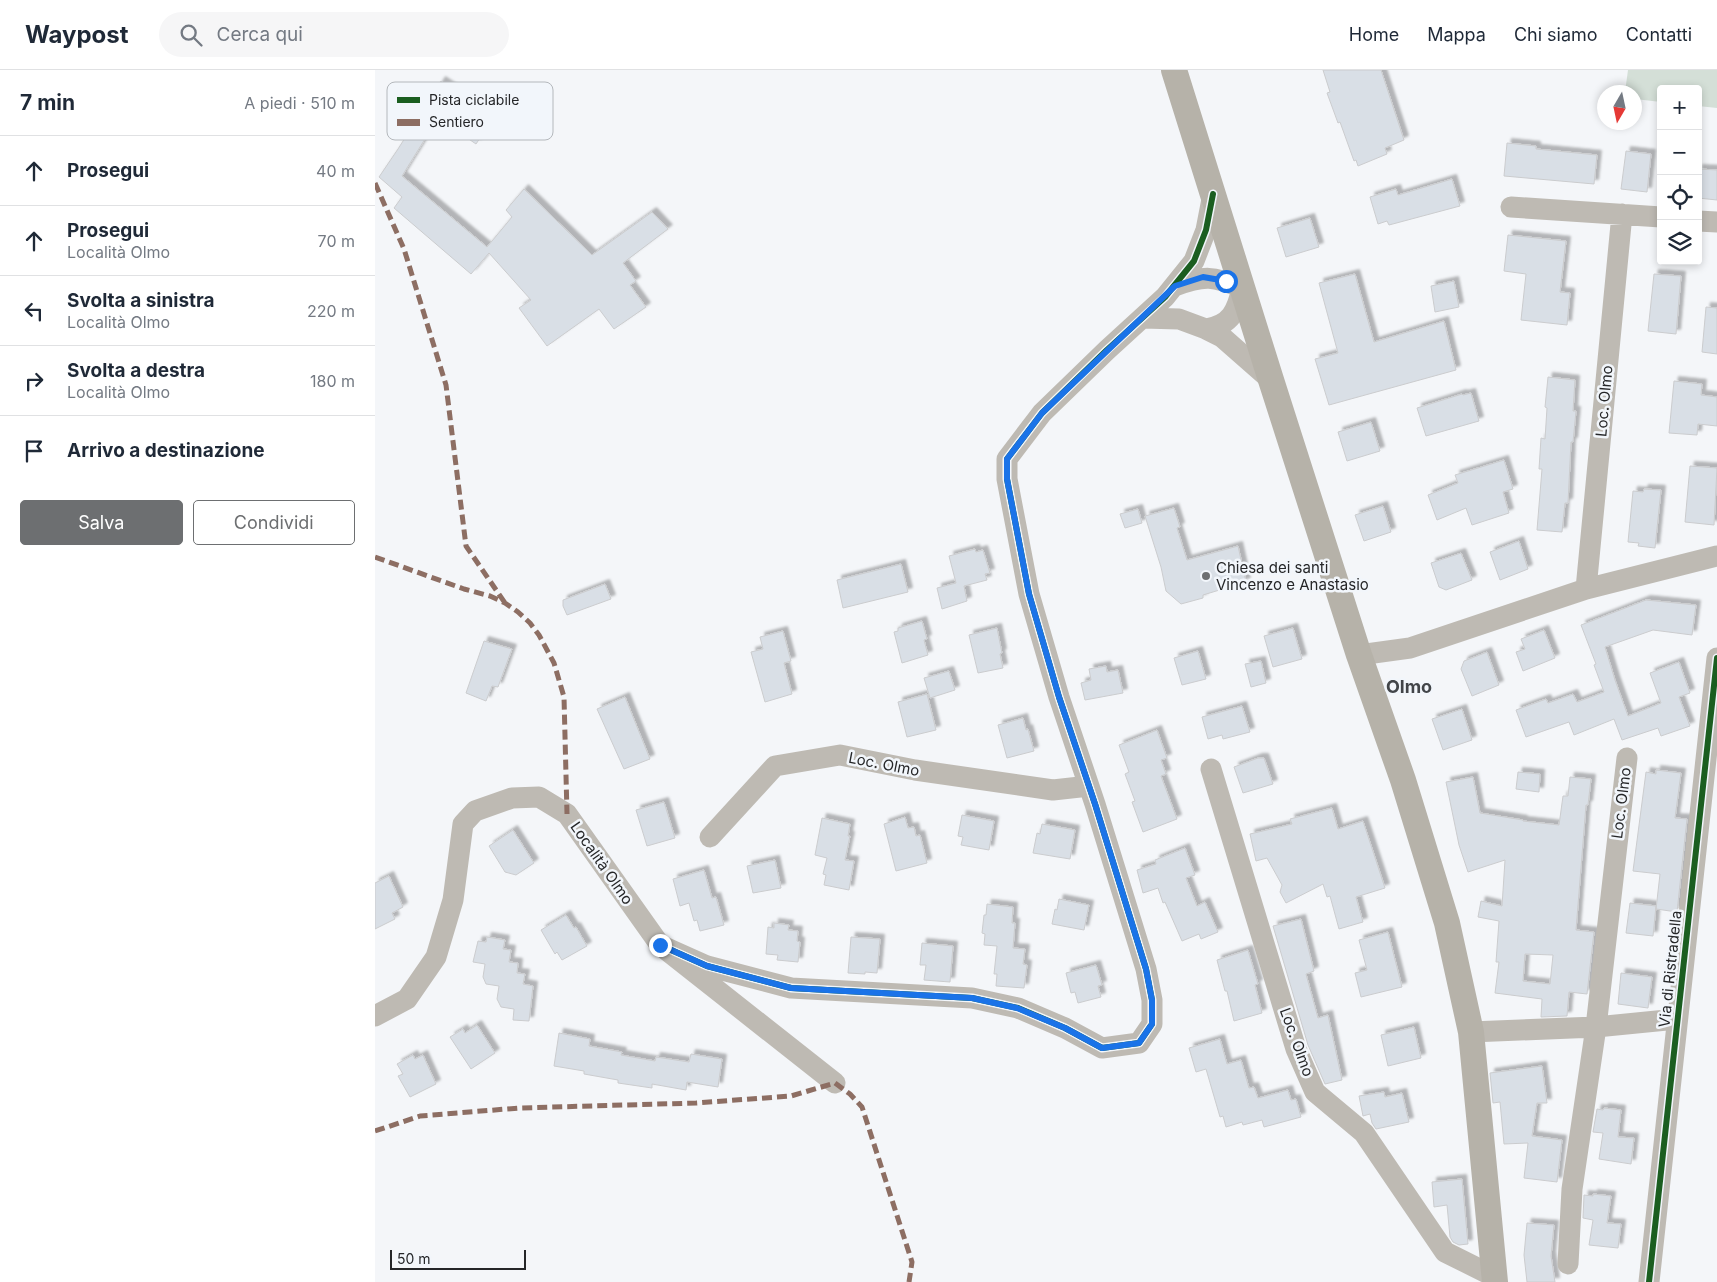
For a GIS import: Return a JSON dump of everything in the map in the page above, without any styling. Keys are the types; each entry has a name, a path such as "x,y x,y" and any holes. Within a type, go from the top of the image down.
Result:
{"main road":[{"path":"1175,70 1271,380 1359,654 1403,780 1447,923 1471,1032 1495,1280"}],"street":[{"path":"660,945 707,966 791,988 972,998 1017,1008 1065,1028 1102,1048 1139,1043 1152,1024 1152,1000 1146,969 1059,697 1029,594 1007,479 1007,459 1042,413 1175,286 1194,261 1206,230 1213,194"},
{"path":"1511,207 1657,217"},
{"name":"Loc. Olmo","path":"1586,589 1621,214"},
{"path":"1702,220 1717,222"},
{"path":"1175,286 1203,277 1226,281 1242,288 1239,302 1230,319 1217,327 1206,329"},
{"path":"1143,318 1179,319 1206,329 1222,338 1271,380"},
{"path":"1359,654 1410,648 1586,589 1717,556"},
{"name":"Via di Ristradella","path":"1649,1282 1717,658"},
{"name":"Loc. Olmo","path":"710,837 775,766 839,755 915,770 1053,790 1089,786"},
{"name":"Loc. Olmo","path":"1568,1264 1571,1189 1596,1027 1627,758"},
{"name":"Loc. Olmo","path":"1211,769 1296,1049 1315,1092 1364,1133 1445,1252 1495,1280"},
{"name":"Località Olmo","path":"375,1016 407,999 436,957 453,900 463,824 475,811 512,798 539,797 567,814 660,945 835,1083"},
{"path":"1471,1032 1596,1027 1677,1019"}],"shaded area":[{"path":"1628,70 1717,70 1717,108 1702,106 1702,85 1657,85 1657,102 1642,100 1642,85 1626,85"}],"building":[{"path":"1323,70 1381,70 1404,140 1385,148 1387,154 1358,166 1356,160 1354,161 1327,93 1330,92"},
{"path":"404,140 424,140 402,176 487,247 512,217 506,210 524,189 592,255 652,212 668,229 623,263 636,281 630,285 646,307 614,329 599,309 547,346 519,308 531,300 489,253 471,274 394,208 402,197 379,177"},
{"path":"470,140 479,140 476,144"},
{"path":"1507,143 1536,146 1536,149 1597,155 1594,184 1504,176"},
{"path":"1626,151 1651,154 1647,192 1621,189"},
{"path":"1702,169 1717,170 1717,200 1702,198"},
{"path":"1452,179 1460,206 1389,225 1387,221 1378,224 1370,197 1396,189 1398,195"},
{"path":"1310,218 1319,247 1286,257 1277,228"},
{"path":"1508,235 1566,241 1560,292 1570,293 1567,325 1521,320 1526,274 1504,271"},
{"path":"1355,274 1374,342 1444,321 1456,370 1329,405 1315,359 1338,353 1319,283"},
{"path":"1654,274 1681,276 1676,334 1648,331"},
{"path":"1454,281 1459,307 1435,312 1431,286"},
{"path":"1706,307 1717,308 1717,354 1702,352"},
{"path":"1548,377 1575,380 1573,411 1576,411 1573,442 1571,442 1568,503 1565,503 1562,532 1537,530 1542,469 1539,469 1541,438 1545,439 1547,408 1545,407"},
{"path":"1674,381 1702,384 1701,395 1717,397 1717,426 1698,424 1697,435 1669,433"},
{"path":"1471,393 1479,421 1426,436 1417,408"},
{"path":"1371,422 1380,451 1347,461 1338,432"},
{"path":"1504,460 1513,489 1503,492 1509,513 1472,525 1466,508 1437,520 1428,495 1458,483 1455,475"},
{"path":"1690,466 1717,468 1714,525 1685,522"},
{"path":"1644,489 1661,490 1655,548 1638,546 1639,543 1628,542 1633,491 1643,492"},
{"path":"1383,506 1391,532 1364,541 1355,515"},
{"path":"1174,508 1180,527 1177,528 1187,560 1238,546 1246,582 1181,604 1166,591 1161,567 1145,516"},
{"path":"1138,509 1142,523 1125,528 1120,514"},
{"path":"1519,541 1528,569 1500,580 1490,552"},
{"path":"975,549 976,552 983,550 990,573 985,574 987,580 964,586 967,601 942,609 937,588 956,583 949,556"},
{"path":"1461,553 1472,580 1446,590 1439,587 1431,563"},
{"path":"901,564 908,592 843,608 837,580"},
{"path":"605,584 611,599 567,615 563,606 563,600"},
{"path":"1646,600 1696,605 1692,635 1653,630 1605,647 1615,680 1628,716 1661,703 1650,673 1679,662 1690,693 1679,697 1690,726 1661,736 1658,728 1622,740 1614,719 1574,735 1569,722 1526,737 1516,710 1546,699 1548,703 1573,694 1577,702 1604,692 1594,665 1596,664 1581,625"},
{"path":"922,621 927,639 924,640 928,655 902,663 894,632 898,631 898,628"},
{"path":"997,628 1003,668 978,673 969,635"},
{"path":"1293,628 1302,659 1273,667 1264,636"},
{"path":"1544,630 1555,658 1523,671 1516,652 1525,649 1521,639"},
{"path":"783,631 791,661 784,663 792,694 765,702 751,652 763,649 760,637"},
{"path":"484,641 512,649 498,687 492,686 486,701 466,693"},
{"path":"1198,651 1206,679 1182,685 1174,658"},
{"path":"1487,652 1499,685 1472,696 1461,669 1464,661"},
{"path":"1261,661 1266,683 1251,687 1245,664"},
{"path":"1106,666 1107,672 1118,670 1123,693 1085,700 1081,683 1091,680 1089,669"},
{"path":"949,671 955,690 930,698 924,678"},
{"path":"927,694 936,730 907,737 898,702"},
{"path":"625,697 650,759 624,769 597,709"},
{"path":"1242,706 1250,732 1223,739 1222,735 1208,739 1202,717"},
{"path":"1462,709 1472,740 1443,750 1432,719"},
{"path":"1023,718 1034,751 1007,758 998,725"},
{"path":"1157,730 1167,758 1161,760 1166,774 1161,776 1177,819 1143,832 1132,802 1135,801 1125,774 1129,772 1119,745"},
{"path":"1258,758 1264,758 1273,784 1243,793 1234,767"},
{"path":"1656,770 1681,773 1675,818 1687,819 1677,912 1656,909 1660,874 1633,871 1646,772 1656,774"},
{"path":"1518,772 1540,774 1539,792 1516,789"},
{"path":"1473,777 1480,813 1559,825 1563,796 1568,796 1570,777 1591,779 1588,805 1586,805 1576,930 1594,932 1587,994 1569,992 1567,1016 1541,1017 1542,999 1495,993 1499,962 1496,962 1499,921 1478,917 1481,901 1502,906 1505,860 1468,872 1459,845 1446,782","holes":["1525,954 1553,955 1550,984 1523,981"]},
{"path":"664,802 675,838 647,846 636,810"},
{"path":"1332,808 1338,829 1363,821 1385,888 1356,897 1363,922 1339,929 1330,896 1327,897 1323,884 1286,903 1280,892 1282,885 1267,858 1256,861 1250,834 1292,824 1290,819"},
{"path":"962,815 994,821 989,850 961,845 963,837 958,836"},
{"path":"905,817 908,828 914,827 916,836 920,835 927,863 896,871 884,824"},
{"path":"822,818 850,824 848,836 850,836 845,860 854,861 849,890 824,885 826,875 823,874 827,858 815,855"},
{"path":"1042,824 1075,830 1070,859 1033,853 1037,833 1040,834"},
{"path":"513,830 534,863 516,875 505,872 489,846"},
{"path":"1185,848 1195,875 1186,878 1197,906 1205,902 1218,932 1201,939 1199,934 1182,941 1165,902 1163,903 1158,888 1143,893 1137,870 1156,864 1155,860"},
{"path":"775,860 781,888 753,893 747,866"},
{"path":"704,870 712,898 716,897 724,925 700,931 697,920 694,921 689,903 680,906 673,879"},
{"path":"389,876 403,907 392,913 395,919 375,929 375,883"},
{"path":"1059,899 1089,905 1084,930 1052,924"},
{"path":"1630,903 1656,906 1653,936 1626,933"},
{"path":"987,904 1013,907 1012,923 1015,923 1013,948 1025,949 1023,964 1027,965 1024,988 996,986 997,974 994,974 997,946 984,945 985,934 982,933"},
{"path":"566,915 574,928 576,927 587,946 562,960 557,952 555,954 541,930"},
{"path":"1301,919 1314,971 1306,974 1318,1018 1328,1015 1342,1080 1325,1084 1308,1045 1273,926"},
{"path":"774,923 789,925 788,930 798,931 797,941 800,942 798,962 777,960 778,955 766,954 768,927 774,928"},
{"path":"1388,932 1402,987 1361,997 1355,973 1367,970 1359,940"},
{"path":"487,937 505,940 503,949 511,950 509,962 518,963 517,973 525,974 523,984 533,986 529,1021 513,1020 514,1009 501,1007 497,999 499,986 486,984 483,977 485,964 473,962 478,941 486,942"},
{"path":"851,937 880,939 877,973 848,973"},
{"path":"922,943 953,946 950,982 924,980 926,965 920,965"},
{"path":"1248,950 1258,984 1255,985 1262,1013 1234,1021 1217,960"},
{"path":"1096,965 1102,985 1098,986 1101,997 1078,1003 1075,992 1071,993 1066,973"},
{"path":"1621,973 1652,977 1648,1008 1618,1004"},
{"path":"477,1025 495,1053 471,1069 450,1037 463,1029 465,1033"},
{"path":"1414,1027 1421,1058 1388,1066 1381,1035"},
{"path":"559,1033 590,1039 589,1046 622,1052 621,1055 655,1061 656,1057 689,1062 691,1054 722,1059 718,1087 687,1082 686,1090 652,1084 652,1088 618,1083 618,1080 584,1074 584,1071 554,1066"},
{"path":"1220,1039 1227,1064 1241,1060 1249,1088 1254,1087 1258,1098 1288,1090 1291,1100 1296,1099 1301,1117 1264,1127 1262,1120 1243,1125 1242,1122 1226,1127 1223,1116 1220,1117 1206,1069 1196,1072 1189,1048"},
{"path":"413,1055 415,1059 423,1055 436,1084 410,1097 398,1076 403,1074 397,1064"},
{"path":"1542,1066 1547,1103 1537,1103 1532,1136 1562,1140 1557,1182 1524,1178 1528,1143 1504,1144 1500,1102 1493,1103 1490,1073"},
{"path":"1384,1092 1385,1097 1402,1093 1409,1122 1376,1129 1370,1114 1363,1116 1359,1096"},
{"path":"1604,1108 1621,1110 1618,1137 1634,1138 1631,1164 1599,1159 1603,1133 1593,1132 1597,1109 1603,1110"},
{"path":"1462,1179 1468,1244 1459,1245 1453,1242 1450,1237 1447,1205 1434,1207 1432,1182"},
{"path":"1593,1194 1611,1196 1607,1223 1621,1224 1618,1248 1589,1245 1593,1220 1583,1218 1584,1195 1593,1196"},
{"path":"1527,1223 1554,1225 1551,1256 1555,1282 1527,1282 1524,1255"}],"marked path":[{"path":"375,183 404,249 446,385 466,546 505,603"},
{"path":"375,557 464,589 490,596 505,603 530,623 539,635 554,663 564,697 567,814"},
{"path":"375,1131 420,1116 519,1108 696,1103 791,1096 835,1083 850,1094 862,1107 912,1262 909,1282"}],"cycle path":[{"path":"660,945 707,966 791,988 972,998 1018,1008 1065,1028 1102,1048 1139,1043 1152,1024 1152,1000 1146,969 1095,804 1059,697 1029,594 1007,479 1007,459 1042,413 1165,297 1194,261 1206,230 1213,194"},
{"path":"1649,1282 1717,658"}],"place":[{"name":"Chiesa dei santi Vincenzo e Anastasio","path":"1206,576"}],"district":[{"name":"Olmo","path":"1409,686"}],"route":[{"path":"660,945 707,966 791,988 972,998 1017,1008 1065,1028 1102,1048 1139,1043 1152,1024 1152,1000 1146,969 1124,894 1059,697 1029,594 1007,479 1007,459 1042,413 1175,286 1203,277 1226,281"}]}
